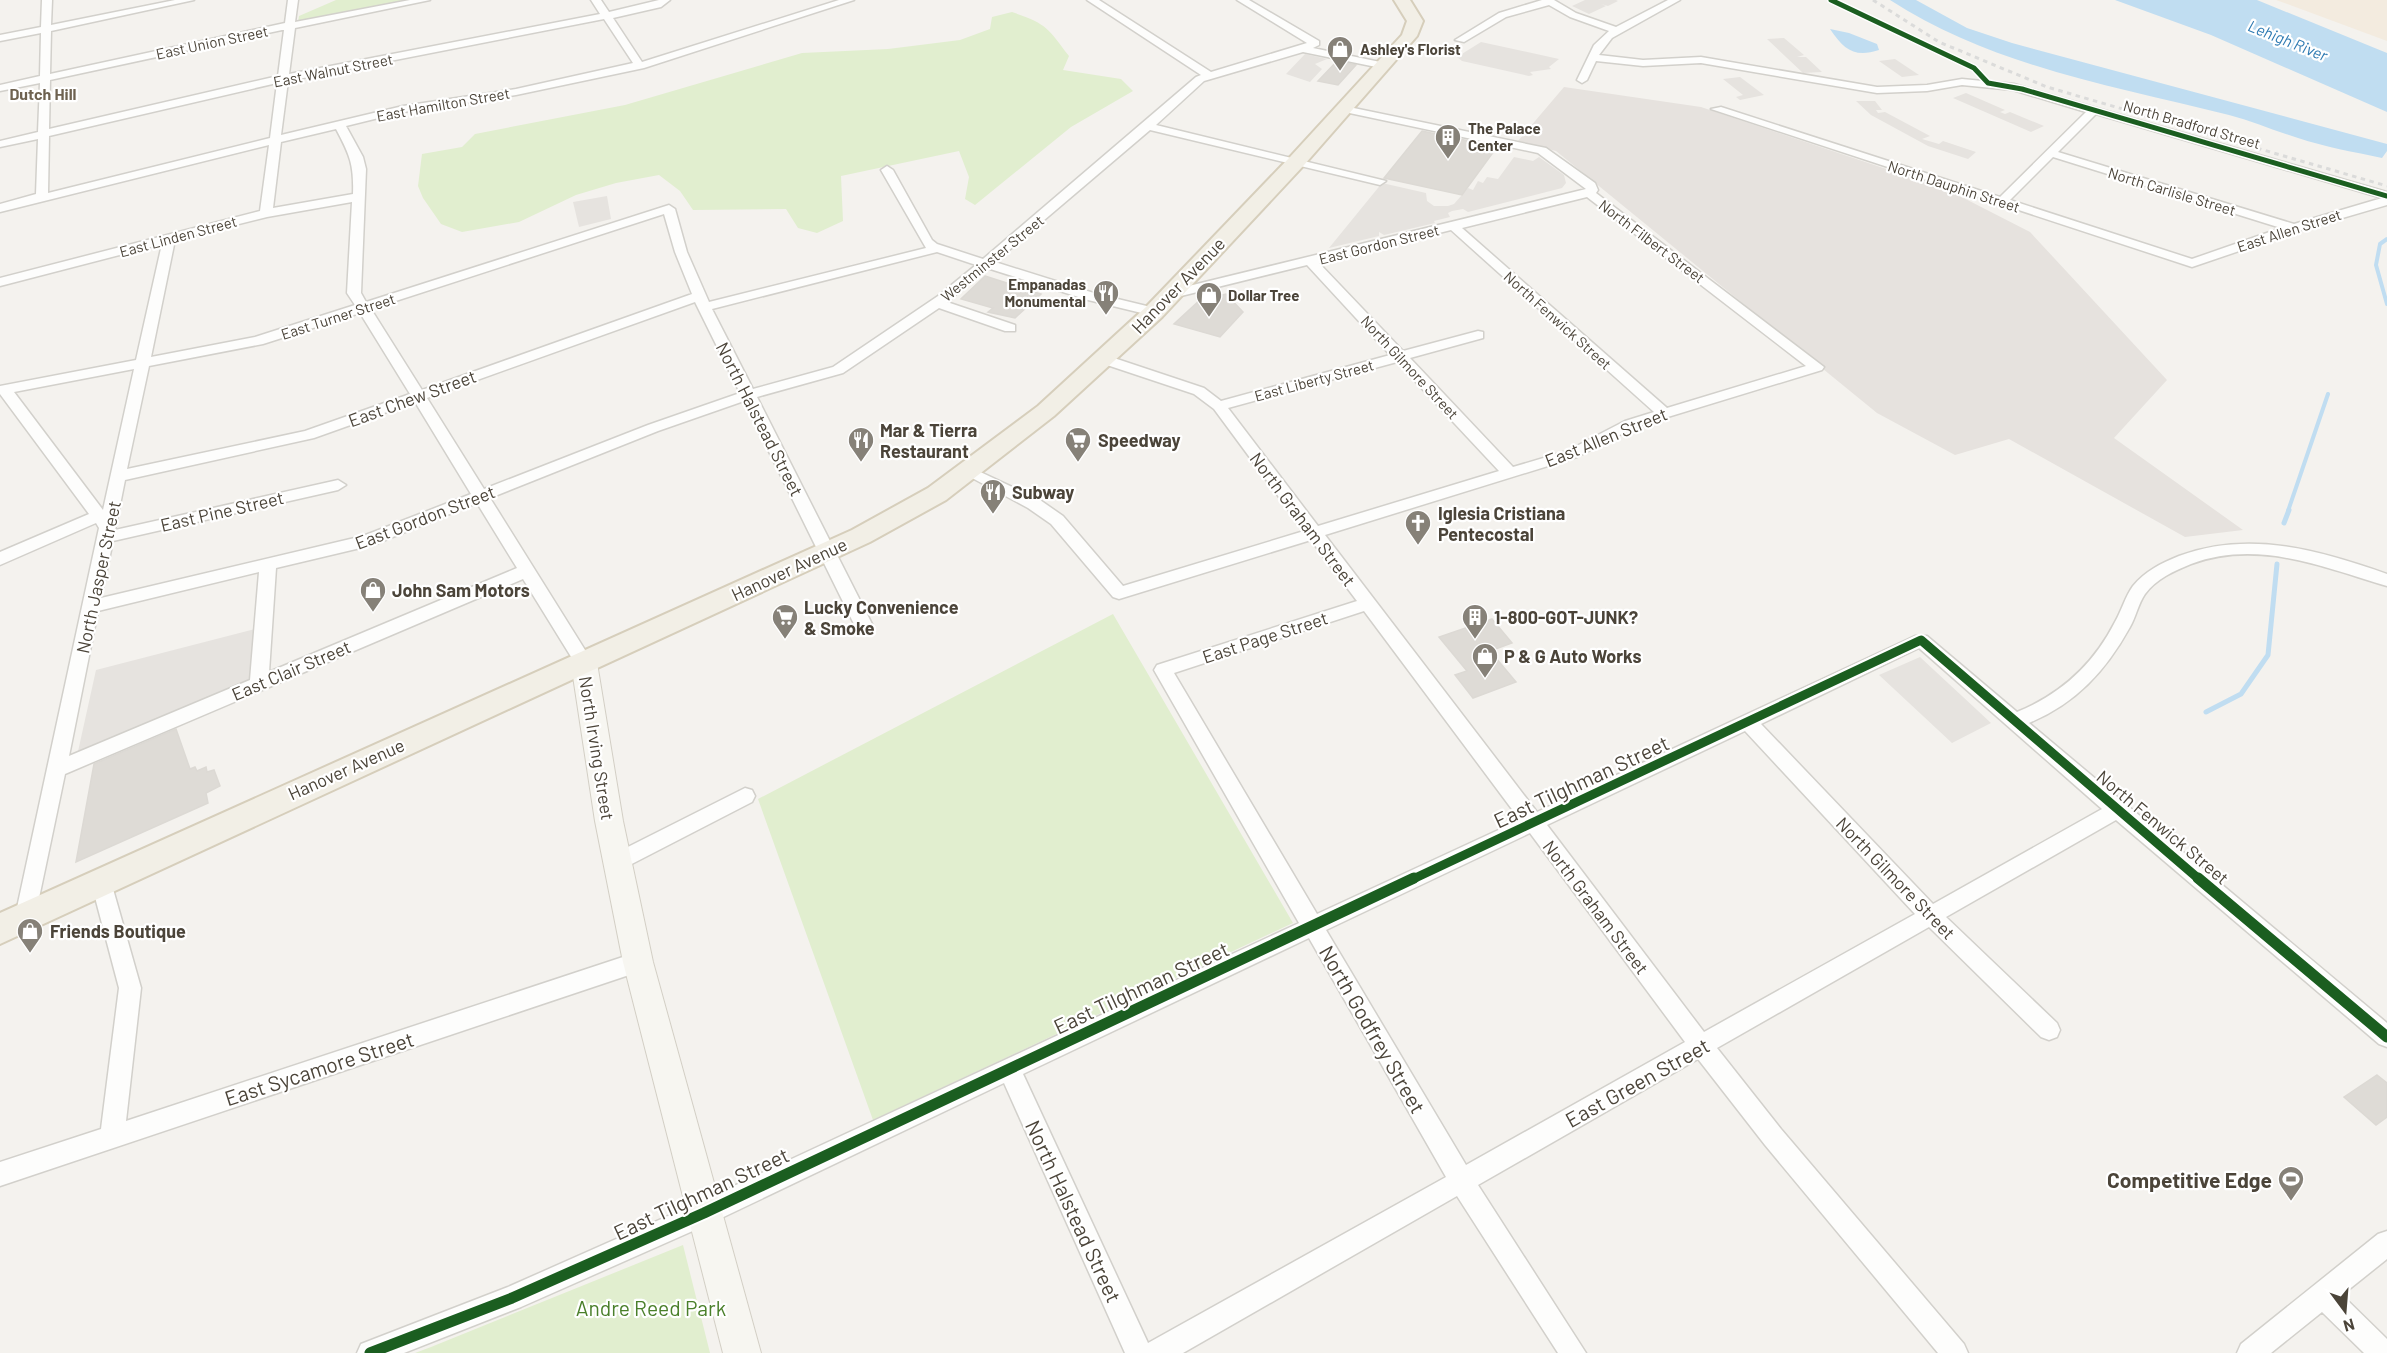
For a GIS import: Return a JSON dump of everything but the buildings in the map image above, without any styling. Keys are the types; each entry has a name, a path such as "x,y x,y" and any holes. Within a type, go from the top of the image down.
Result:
{"main road":[{"name":"Hanover Avenue","path":"13,923 373,756 584,663 826,551 904,514 969,472 1046,411 1154,312 1297,161 1405,41 1413,29 1415,21 1412,13 1402,0"},
{"name":"North Irving Street","path":"584,663 617,862 638,962 742,1353"}],"street":[{"path":"39,199 42,194 46,0"},
{"path":"0,38 189,0"},
{"path":"266,213 273,141 293,0"},
{"name":"East Union Street","path":"0,88 290,26 425,0"},
{"path":"596,0 640,66"},
{"name":"East Walnut Street","path":"0,144 281,79 606,16 658,5 665,0"},
{"name":"East Hamilton Street","path":"0,208 419,106 507,93 640,66 846,0"},
{"path":"1094,2 1109,0"},
{"path":"1094,2 1208,75 1303,49 1315,43 1242,0"},
{"path":"1460,40 1481,24 1516,8 1549,1 1572,15 1617,31"},
{"path":"1582,80 1595,58 1599,45 1617,31 1669,1"},
{"path":"1303,49 1381,65"},
{"name":"North Bradford Street","path":"1595,58 1643,63 1701,60 1877,90 1927,88 1962,82 2014,87 2387,198"},
{"name":"Westminster Street","path":"748,395 838,370 937,303 1208,75"},
{"name":"North Filbert Street","path":"1344,109 1542,150 1591,186 1592,190 1589,193 1817,367"},
{"name":"North Dauphin Street","path":"1717,109 2192,263"},
{"path":"2002,201 2093,111"},
{"name":"North Irving Street","path":"340,125 357,157 360,169 354,293 584,663"},
{"path":"1148,126 1380,181"},
{"name":"North Carlisle Street","path":"2050,153 2294,228"},
{"path":"887,170 927,242 936,249 1154,312"},
{"name":"East Gordon Street","path":"1169,295 1589,193"},
{"name":"East Linden Street","path":"0,282 266,213 358,196"},
{"name":"East Allen Street","path":"2192,263 2387,198"},
{"name":"East Turner Street","path":"3,389 258,341 669,209"},
{"name":"North Halstead Street","path":"669,209 681,252 701,302 863,624"},
{"name":"North Fenwick Street","path":"1453,226 1664,413"},
{"name":"North Jasper Street","path":"13,923 57,769 92,606 105,527 119,476 167,258 169,237"},
{"name":"East Chew Street","path":"119,476 309,435 418,396 701,302 936,249"},
{"name":"North Gilmore Street","path":"1310,261 1510,473"},
{"path":"937,303 1010,328"},
{"name":"East Liberty Street","path":"1219,406 1478,335"},
{"name":"North Graham Street","path":"1103,359 1186,386 1205,394 1219,406 1532,824 1701,1045 1773,1137 1955,1353"},
{"name":"East Allen Street","path":"969,472 1040,508 1057,520 1119,593 1574,453 1617,429 1817,367"},
{"path":"0,559 105,527 3,389"},
{"name":"East Gordon Street","path":"92,606 367,541 653,428 748,395"},
{"name":"East Pine Street","path":"105,527 338,485"},
{"path":"2014,721 2060,701 2092,673 2124,622 2136,595 2160,571 2205,552 2228,549 2282,550 2332,562 2387,580"},
{"path":"260,683 268,565"},
{"name":"East Clair Street","path":"57,769 526,571"},
{"name":"East Page Street","path":"1163,670 1367,604"},
{"name":"North Fenwick Street","path":"1921,640 2117,810 2387,1037"},
{"name":"East Tilghman Street","path":"370,1353 512,1298 704,1214 1921,640"},
{"name":"North Godfrey Street","path":"1163,670 1461,1181 1573,1353"},
{"name":"North Gilmore Street","path":"1748,722 1931,916 2049,1030"},
{"path":"617,862 745,796"},
{"name":"East Green Street","path":"1157,1353 2117,810"},
{"path":"101,882 130,988 112,1137"},
{"name":"East Sycamore Street","path":"0,1174 638,962"},
{"name":"North Halstead Street","path":"1009,1069 1139,1353"},
{"path":"2250,1353 2387,1243"},
{"path":"2323,1294 2383,1353"}],"shaded area":[{"path":"1585,0 1618,1 1608,6 1601,4 1606,6 1589,14 1572,6"},
{"path":"2276,0 2387,0 2387,41 2290,5"},
{"path":"1784,38 1804,55 1797,57 1806,57 1822,72 1803,73 1767,39"},
{"path":"1481,42 1559,59 1549,67 1551,69 1530,72 1533,75 1529,76 1462,61 1457,57"},
{"path":"1305,54 1327,59 1315,64 1322,69 1310,82 1286,74"},
{"path":"1895,59 1919,75 1902,77 1879,61"},
{"path":"1740,77 1764,95 1740,100 1736,97 1743,95 1723,79"},
{"path":"1564,87 1701,107 1946,189 2030,232 2167,380 2114,438 2243,530 2185,537 2009,439 1955,455 1877,413 1556,151 1518,141"},
{"path":"1966,93 2005,110 2000,112 2005,114 2010,112 2044,126 2031,132 1953,98"},
{"path":"1856,101 1875,101 1882,110 1876,110 1878,113 1885,112 1930,136 1922,139 1939,144 1943,141 1976,152 1968,159 1928,146 1871,115"},
{"path":"1514,157 1533,161 1539,157 1564,175 1566,183 1562,188 1468,212 1463,209 1452,211 1448,213 1450,217 1434,221 1435,223 1384,235 1379,232 1379,236 1329,248 1382,183 1426,193 1427,201 1434,206 1448,206 1454,204 1468,188 1473,190 1478,181 1483,183 1487,177 1498,179"},
{"path":"607,196 611,219 579,227 573,202"},
{"path":"255,629 251,684 77,756 96,670"},
{"path":"1920,657 1991,723 1952,743 1879,675"}],"green space":[{"path":"336,0 417,0 298,22 299,16"},
{"path":"1012,12 1033,20 1051,32 1069,56 1063,70 1121,79 1133,91 1071,127 975,205 965,199 969,177 959,151 841,176 843,221 817,233 798,228 786,209 693,210 680,191 659,175 616,183 576,195 519,222 462,232 441,224 423,198 418,186 422,154 462,147 475,134 625,105 802,53 888,49 960,40 990,29 992,17"},
{"path":"1113,614 1293,923 873,1120 758,799"},
{"name":"Andre Reed Park","path":"683,1245 710,1353 415,1353 431,1347"}],"water":[{"path":"1890,0 1916,0 1967,28 2012,43 2387,144 2387,151 2382,158 2329,147 2229,115 2054,71 1970,42 1929,23"},
{"name":"Lehigh River","path":"2115,0 2257,0 2387,53 2387,112 2211,35"},
{"path":"1830,29 1849,33 1877,44 1879,50 1863,53 1851,50 1840,42"}],"waterway":[{"path":"2387,239 2380,244 2376,265 2387,304"},
{"path":"2288,511 2328,394"},
{"path":"2284,523 2289,510"},
{"path":"2206,712 2241,694 2268,655 2277,564"}],"railway":[{"path":"1873,0 1939,42 2047,87 2387,186"}],"cycle path":[{"path":"1831,0 1974,68 1988,83 2022,89 2387,196"},
{"path":"370,1353 512,1298 704,1213 1921,640 2117,810 2387,1037"}],"place":[{"name":"Ashley's Florist","path":"1340,72"},
{"name":"The Palace Center","path":"1448,160"},
{"name":"Empanadas Monumental","path":"1106,316"},
{"name":"Dollar Tree","path":"1209,318"},
{"name":"Mar & Tierra Restaurant","path":"861,463"},
{"name":"Speedway","path":"1078,463"},
{"name":"Subway","path":"993,515"},
{"name":"Iglesia Cristiana Pentecostal","path":"1418,546"},
{"name":"John Sam Motors","path":"373,613"},
{"name":"Lucky Convenience & Smoke","path":"785,640"},
{"name":"1-800-GOT-JUNK?","path":"1475,640"},
{"name":"P & G Auto Works","path":"1485,679"},
{"name":"Friends Boutique","path":"30,954"},
{"name":"Competitive Edge","path":"2291,1202"}],"district":[{"name":"Dutch Hill","path":"43,93"}]}
